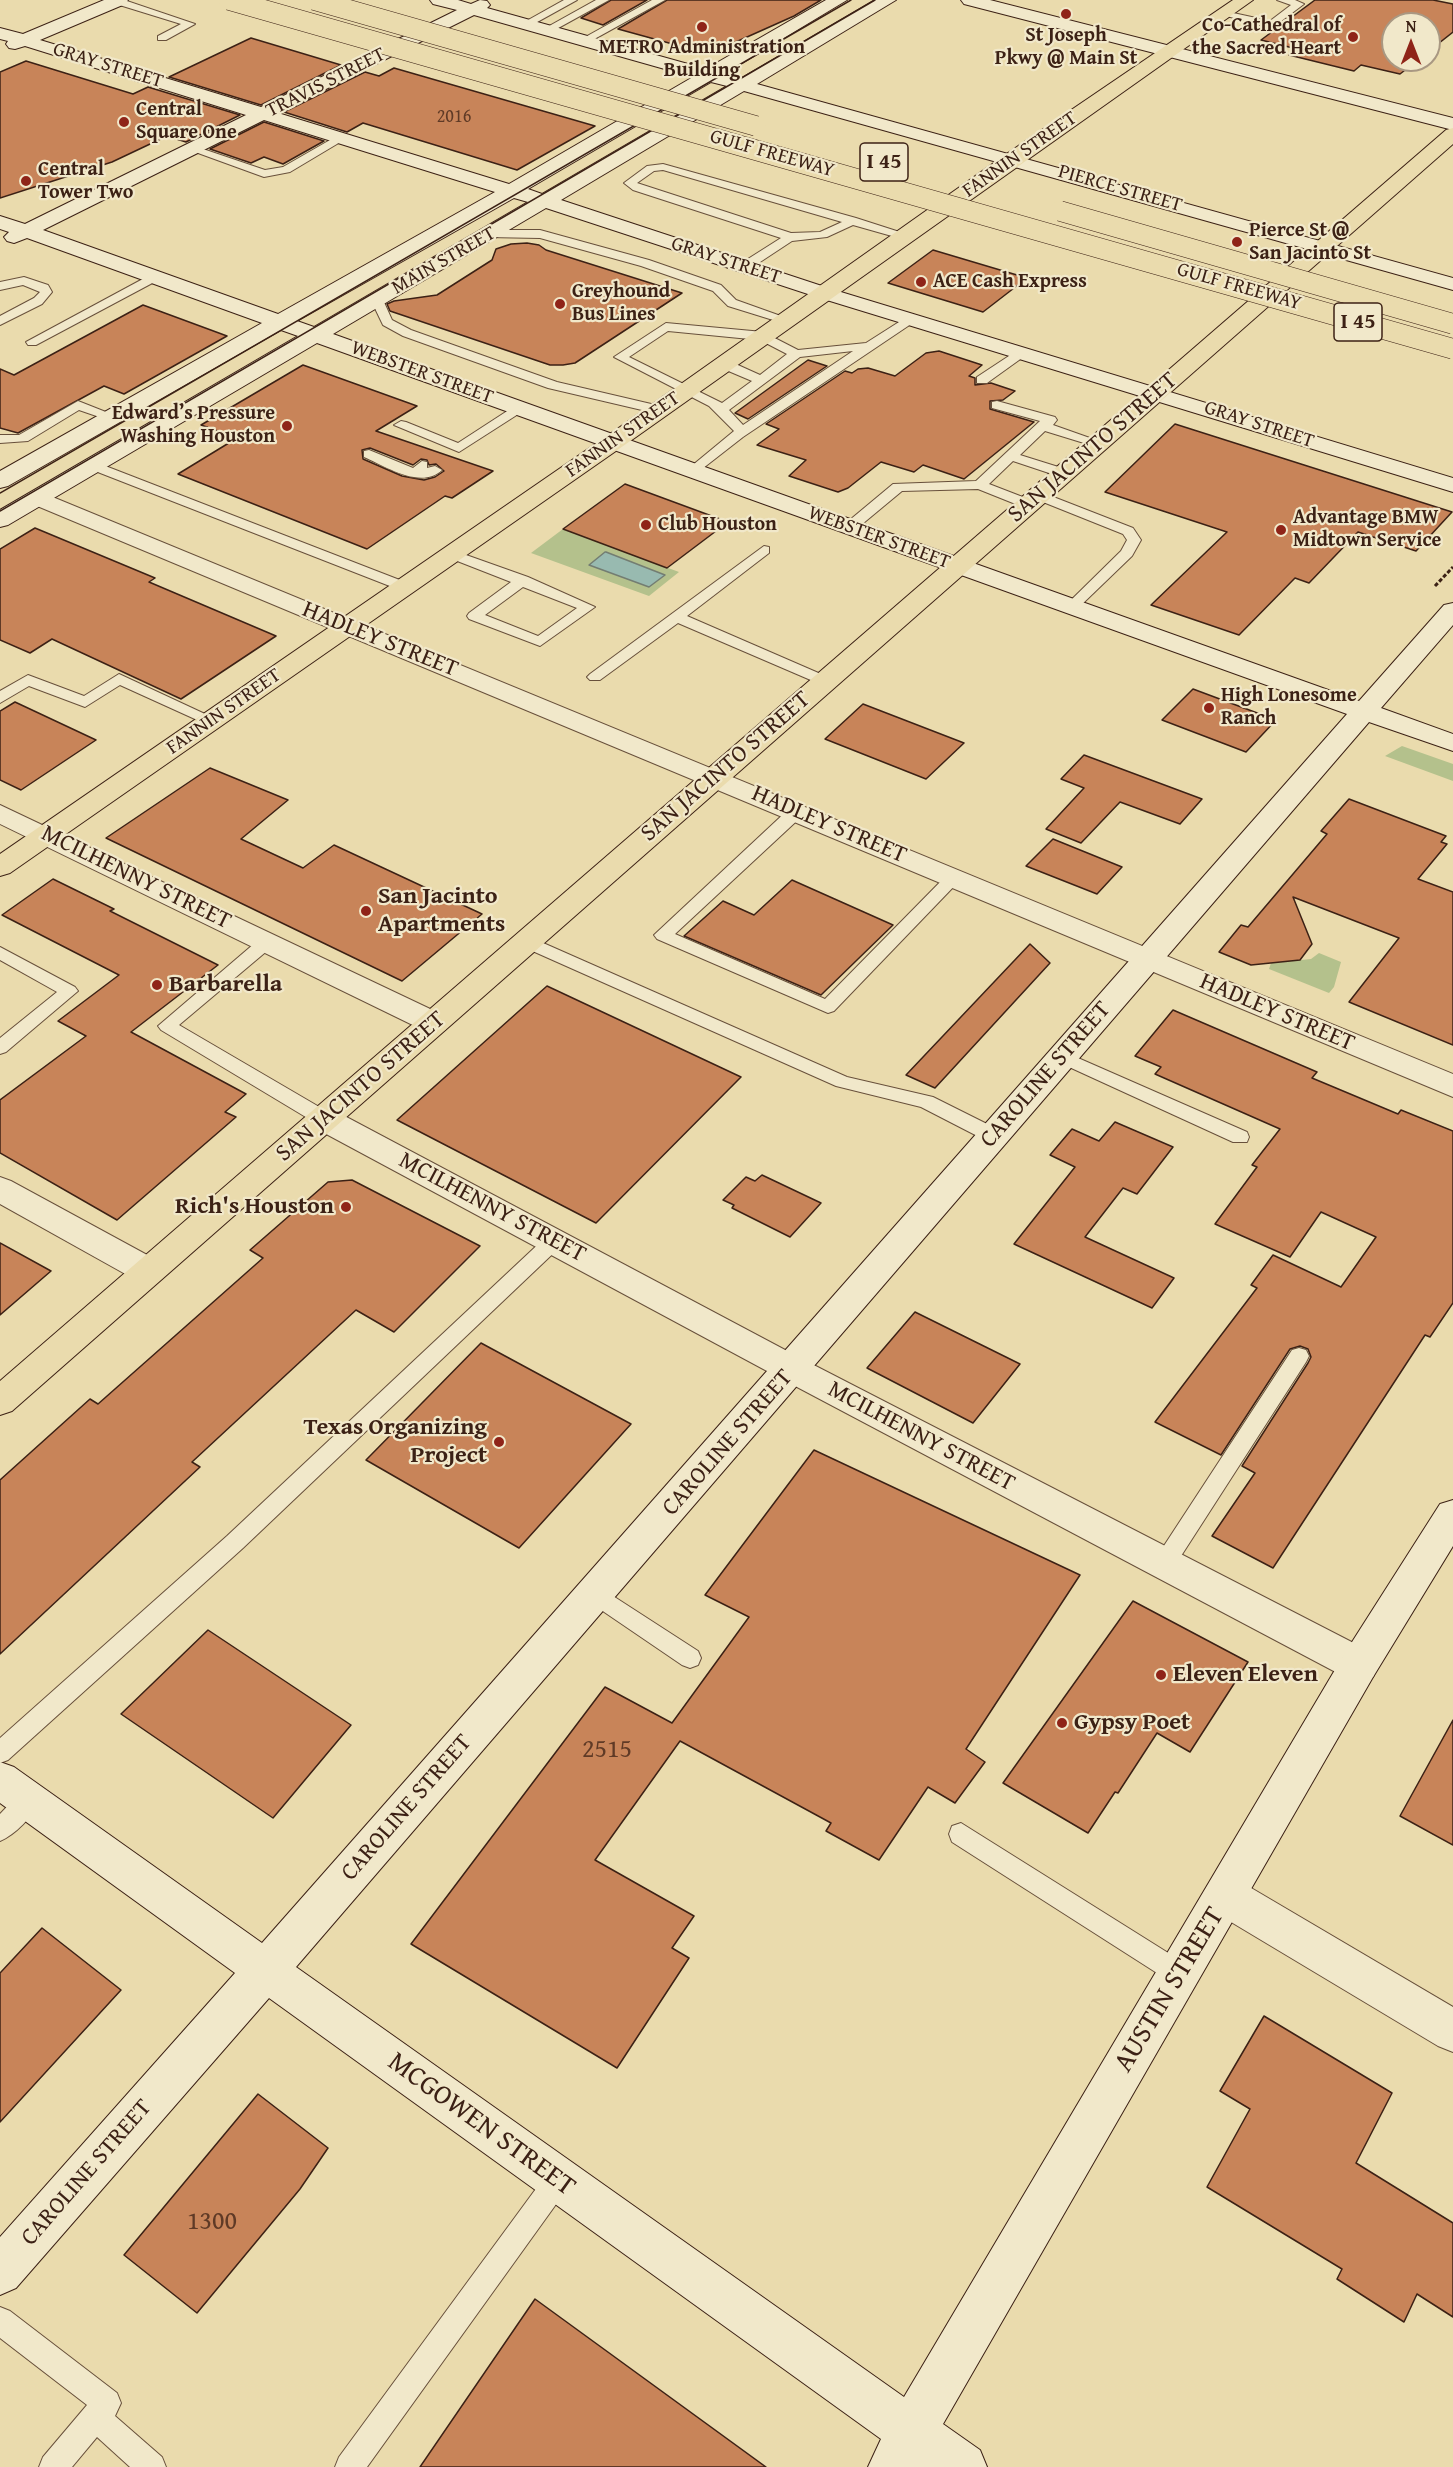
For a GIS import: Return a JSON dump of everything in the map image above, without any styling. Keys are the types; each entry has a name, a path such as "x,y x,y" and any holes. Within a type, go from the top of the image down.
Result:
{"main road":[{"path":"0,51 118,0"},
{"name":"GULF FREEWAY","path":"229,0 1453,349"},
{"name":"GULF FREEWAY","path":"315,0 772,130"},
{"name":"PIERCE STREET","path":"439,0 1453,284"},
{"name":"TRAVIS STREET","path":"0,244 490,0"},
{"name":"MAIN STREET","path":"0,481 511,191 838,0"},
{"name":"MAIN STREET","path":"0,520 887,0"},
{"path":"970,0 1173,50 1453,124"},
{"name":"FANNIN STREET","path":"0,867 612,443 1012,159 1244,0"},
{"name":"GRAY STREET","path":"0,33 545,201 824,293 1155,392 1453,485"},
{"name":"SAN JACINTO STREET","path":"0,1401 148,1271 326,1120 525,941 1320,247 1453,134"},
{"name":"I 45","path":"944,179 999,195"},
{"name":"GULF FREEWAY","path":"1041,206 1453,324"},
{"name":"WEBSTER STREET","path":"0,222 1453,743"},
{"name":"HADLEY STREET","path":"38,498 1453,1086"},
{"name":"CAROLINE STREET","path":"0,2272 596,1594 1147,959 1452,613"},
{"name":"MCILHENNY STREET","path":"0,813 434,1023"},
{"name":"MCILHENNY STREET","path":"326,1120 792,1369 1359,1665"},
{"path":"0,1189 148,1271"},
{"name":"AUSTIN STREET","path":"902,2450 950,2363 1226,1896 1359,1665 1452,1521"},
{"name":"MCGOWEN STREET","path":"14,1791 558,2180 902,2450 963,2467"},
{"path":"1226,1896 1453,2031"}],"lane":[{"path":"118,0 190,24 162,38"},
{"path":"526,24 572,0"},
{"path":"547,30 604,0"},
{"path":"585,40 660,0"},
{"path":"1224,14 1272,25 1299,4 1282,0"},
{"path":"193,149 264,174 286,170 341,138"},
{"path":"852,220 829,234 806,238 790,237 637,188 630,183 651,168 663,167 852,220 906,236"},
{"path":"490,234 540,234 645,263 717,288 732,303 786,321"},
{"path":"744,267 790,237"},
{"path":"32,342 154,277"},
{"path":"0,286 24,281 44,288 46,292 38,301 0,321"},
{"path":"377,300 387,322 407,333 553,385 659,410"},
{"path":"693,472 742,431 910,319"},
{"path":"742,431 714,403 620,357 666,327 764,336 796,354"},
{"path":"721,410 796,354 867,346"},
{"path":"982,380 1021,352"},
{"path":"724,364 761,380"},
{"path":"0,439 23,438 78,405 114,418"},
{"path":"980,485 1050,420 997,405"},
{"path":"401,425 451,453 518,408"},
{"path":"1043,426 1097,443"},
{"path":"369,454 425,470"},
{"path":"1011,456 1063,473"},
{"path":"95,466 405,587"},
{"path":"850,527 898,487 980,485 1033,499 1128,531 1134,540 1127,552 1072,606"},
{"path":"595,677 764,550"},
{"path":"452,554 523,580 588,607 540,642 474,616 523,580"},
{"path":"677,617 825,681"},
{"path":"0,698 28,680 85,702 119,679 212,721"},
{"path":"796,812 663,935 828,1007 954,878"},
{"path":"268,941 167,1026 326,1120"},
{"path":"525,941 842,1082 926,1102 994,1136"},
{"path":"0,953 69,991 0,1048"},
{"path":"1062,1057 1240,1137"},
{"path":"0,1753 235,1542 554,1241"},
{"path":"1164,1564 1299,1356"},
{"path":"596,1594 690,1658"},
{"path":"0,1830 14,1791"},
{"path":"961,1834 1180,1974"},
{"path":"349,2467 558,2180"},
{"path":"0,2321 107,2403 53,2467"},
{"path":"95,2417 152,2467"}],"green space":[{"path":"563,529 679,572 649,596 531,553"},
{"path":"1402,746 1453,764 1453,781 1385,756"},
{"path":"1319,953 1341,962 1334,987 1329,993 1269,969 1271,963 1311,959"}],"water":[{"path":"605,552 665,575 649,587 589,565"}],"building":[{"path":"611,0 647,0 603,25 581,18"},
{"name":"METRO Administration Building","path":"667,0 821,0 794,16 709,54 618,29"},
{"name":"Co-Cathedral of the Sacred Heart","path":"1315,0 1433,0 1453,4 1453,32 1441,42 1441,12 1381,12 1381,70 1361,65 1354,71 1289,55 1297,49 1261,40"},
{"path":"251,38 341,65 261,105 169,77"},
{"path":"26,61 133,94 148,87 240,115 186,142 167,136 112,162 0,198 0,72"},
{"path":"394,68 595,126 517,170 363,123 347,132 284,112 365,72 379,76"},
{"path":"264,122 324,141 283,164 264,157 251,163 210,149"},
{"name":"Greyhound Bus Lines","path":"527,243 682,293 575,363 563,365 550,365 390,311 387,304 394,301 437,295 492,260 496,249 511,244"},
{"path":"933,250 1027,278 983,312 888,283"},
{"path":"143,305 227,336 124,394 104,386 18,433 0,428 0,369 14,375"},
{"path":"939,351 982,365 969,376 975,378 975,385 991,383 1015,391 1003,400 990,401 990,409 1034,422 964,479 923,465 914,472 881,462 848,488 838,492 789,476 806,460 757,445 779,429 766,424 845,371 852,373 858,369 868,368 895,376 926,353"},
{"path":"808,360 827,366 748,419 735,413"},
{"path":"303,365 417,406 376,431 493,471 452,498 445,496 367,549 178,474 237,438 201,425","holes":["370,448 413,465 421,459 427,460 429,465 436,464 444,471 424,480 402,476 363,459 362,450"]},
{"name":"Advantage BMW Midtown Service","path":"1175,424 1452,512 1416,551 1358,532 1309,583 1295,578 1239,635 1151,605 1227,532 1105,492"},
{"name":"Club Houston","path":"625,484 728,522 667,568 563,529"},
{"path":"35,528 155,578 149,582 276,636 181,699 52,639 30,653 0,640 0,549"},
{"name":"High Lonesome Ranch","path":"1193,689 1276,720 1246,752 1162,720"},
{"path":"15,702 96,740 21,790 0,780 0,711"},
{"path":"863,704 964,743 926,779 825,739"},
{"path":"1084,755 1202,799 1180,824 1120,802 1081,843 1046,829 1084,788 1061,779"},
{"path":"210,768 288,800 241,839 303,868 334,845 482,914 402,981 106,838"},
{"path":"1349,799 1446,836 1441,842 1447,844 1418,879 1453,892 1453,1045 1349,1002 1399,938 1293,897 1312,944 1300,960 1251,965 1219,952 1241,925 1248,927 1327,834 1321,831"},
{"path":"1053,839 1122,867 1097,894 1026,866"},
{"path":"53,879 114,909 110,911 218,965 131,1032 246,1094 225,1112 236,1117 117,1220 0,1153 0,1100 86,1036 58,1021 119,975 2,915"},
{"path":"792,880 893,925 821,995 684,936 723,901 754,915"},
{"path":"1030,944 1050,963 935,1088 906,1075"},
{"path":"547,986 741,1077 596,1223 397,1120"},
{"path":"1173,1010 1317,1072 1312,1078 1398,1114 1401,1110 1453,1131 1453,1303 1430,1337 1425,1335 1273,1568 1212,1536 1255,1473 1242,1466 1308,1363 1311,1357 1308,1349 1300,1346 1290,1349 1221,1455 1155,1422 1257,1288 1251,1285 1273,1255 1341,1287 1376,1237 1321,1212 1290,1257 1215,1224 1257,1167 1252,1165 1280,1129 1155,1074 1161,1067 1135,1056"},
{"path":"1115,1122 1173,1147 1137,1194 1123,1188 1085,1237 1174,1278 1152,1308 1014,1244 1075,1167 1050,1155 1072,1129 1099,1141"},
{"path":"762,1175 821,1203 790,1237 732,1208 734,1205 723,1200 746,1177 755,1181"},
{"path":"352,1180 480,1246 394,1332 356,1310 192,1462 200,1467 0,1654 0,1480 90,1399 98,1404 263,1258 250,1250 328,1182"},
{"path":"0,1243 51,1271 0,1315"},
{"path":"915,1312 1020,1364 973,1423 867,1368"},
{"name":"Texas Organizing Project","path":"481,1343 631,1424 519,1548 366,1460"},
{"path":"814,1450 1080,1575 966,1749 985,1762 955,1803 928,1787 879,1860 826,1831 831,1823 680,1741 595,1860 694,1916 672,1948 689,1958 617,2068 411,1944 605,1687 672,1723 749,1617 705,1595"},
{"path":"1133,1601 1248,1662 1190,1752 1157,1733 1118,1793 1115,1792 1088,1833 1003,1783"},
{"path":"208,1630 351,1725 273,1818 121,1714"},
{"path":"1453,1720 1453,1845 1400,1816"},
{"path":"42,1928 121,1990 0,2122 0,1973"},
{"path":"1264,2016 1392,2093 1356,2163 1453,2223 1453,2317 1417,2294 1404,2322 1337,2279 1342,2269 1207,2187 1250,2109 1220,2091"},
{"path":"258,2094 328,2148 300,2189 197,2313 124,2255"},
{"path":"535,2299 766,2467 420,2467"}],"tram line":[{"path":"0,493 851,0"},
{"path":"0,511 875,0"}],"place":[{"name":"St Joseph Pkwy @ Main St","path":"1066,14"},
{"name":"METRO Administration Building","path":"702,27"},
{"name":"Co-Cathedral of the Sacred Heart","path":"1353,37"},
{"name":"Central Square One","path":"124,122"},
{"name":"Central Tower Two","path":"26,181"},
{"name":"Pierce St @ San Jacinto St","path":"1237,242"},
{"name":"ACE Cash Express","path":"921,282"},
{"name":"Greyhound Bus Lines","path":"560,304"},
{"name":"Edward’s Pressure Washing Houston","path":"287,426"},
{"name":"Club Houston","path":"646,525"},
{"name":"Advantage BMW Midtown Service","path":"1281,530"},
{"name":"High Lonesome Ranch","path":"1209,708"},
{"name":"San Jacinto Apartments","path":"366,911"},
{"name":"Barbarella","path":"157,985"},
{"name":"Rich's Houston","path":"346,1207"},
{"name":"Texas Organizing Project","path":"499,1442"},
{"name":"Eleven Eleven","path":"1161,1675"},
{"name":"Gypsy Poet","path":"1062,1723"}]}
